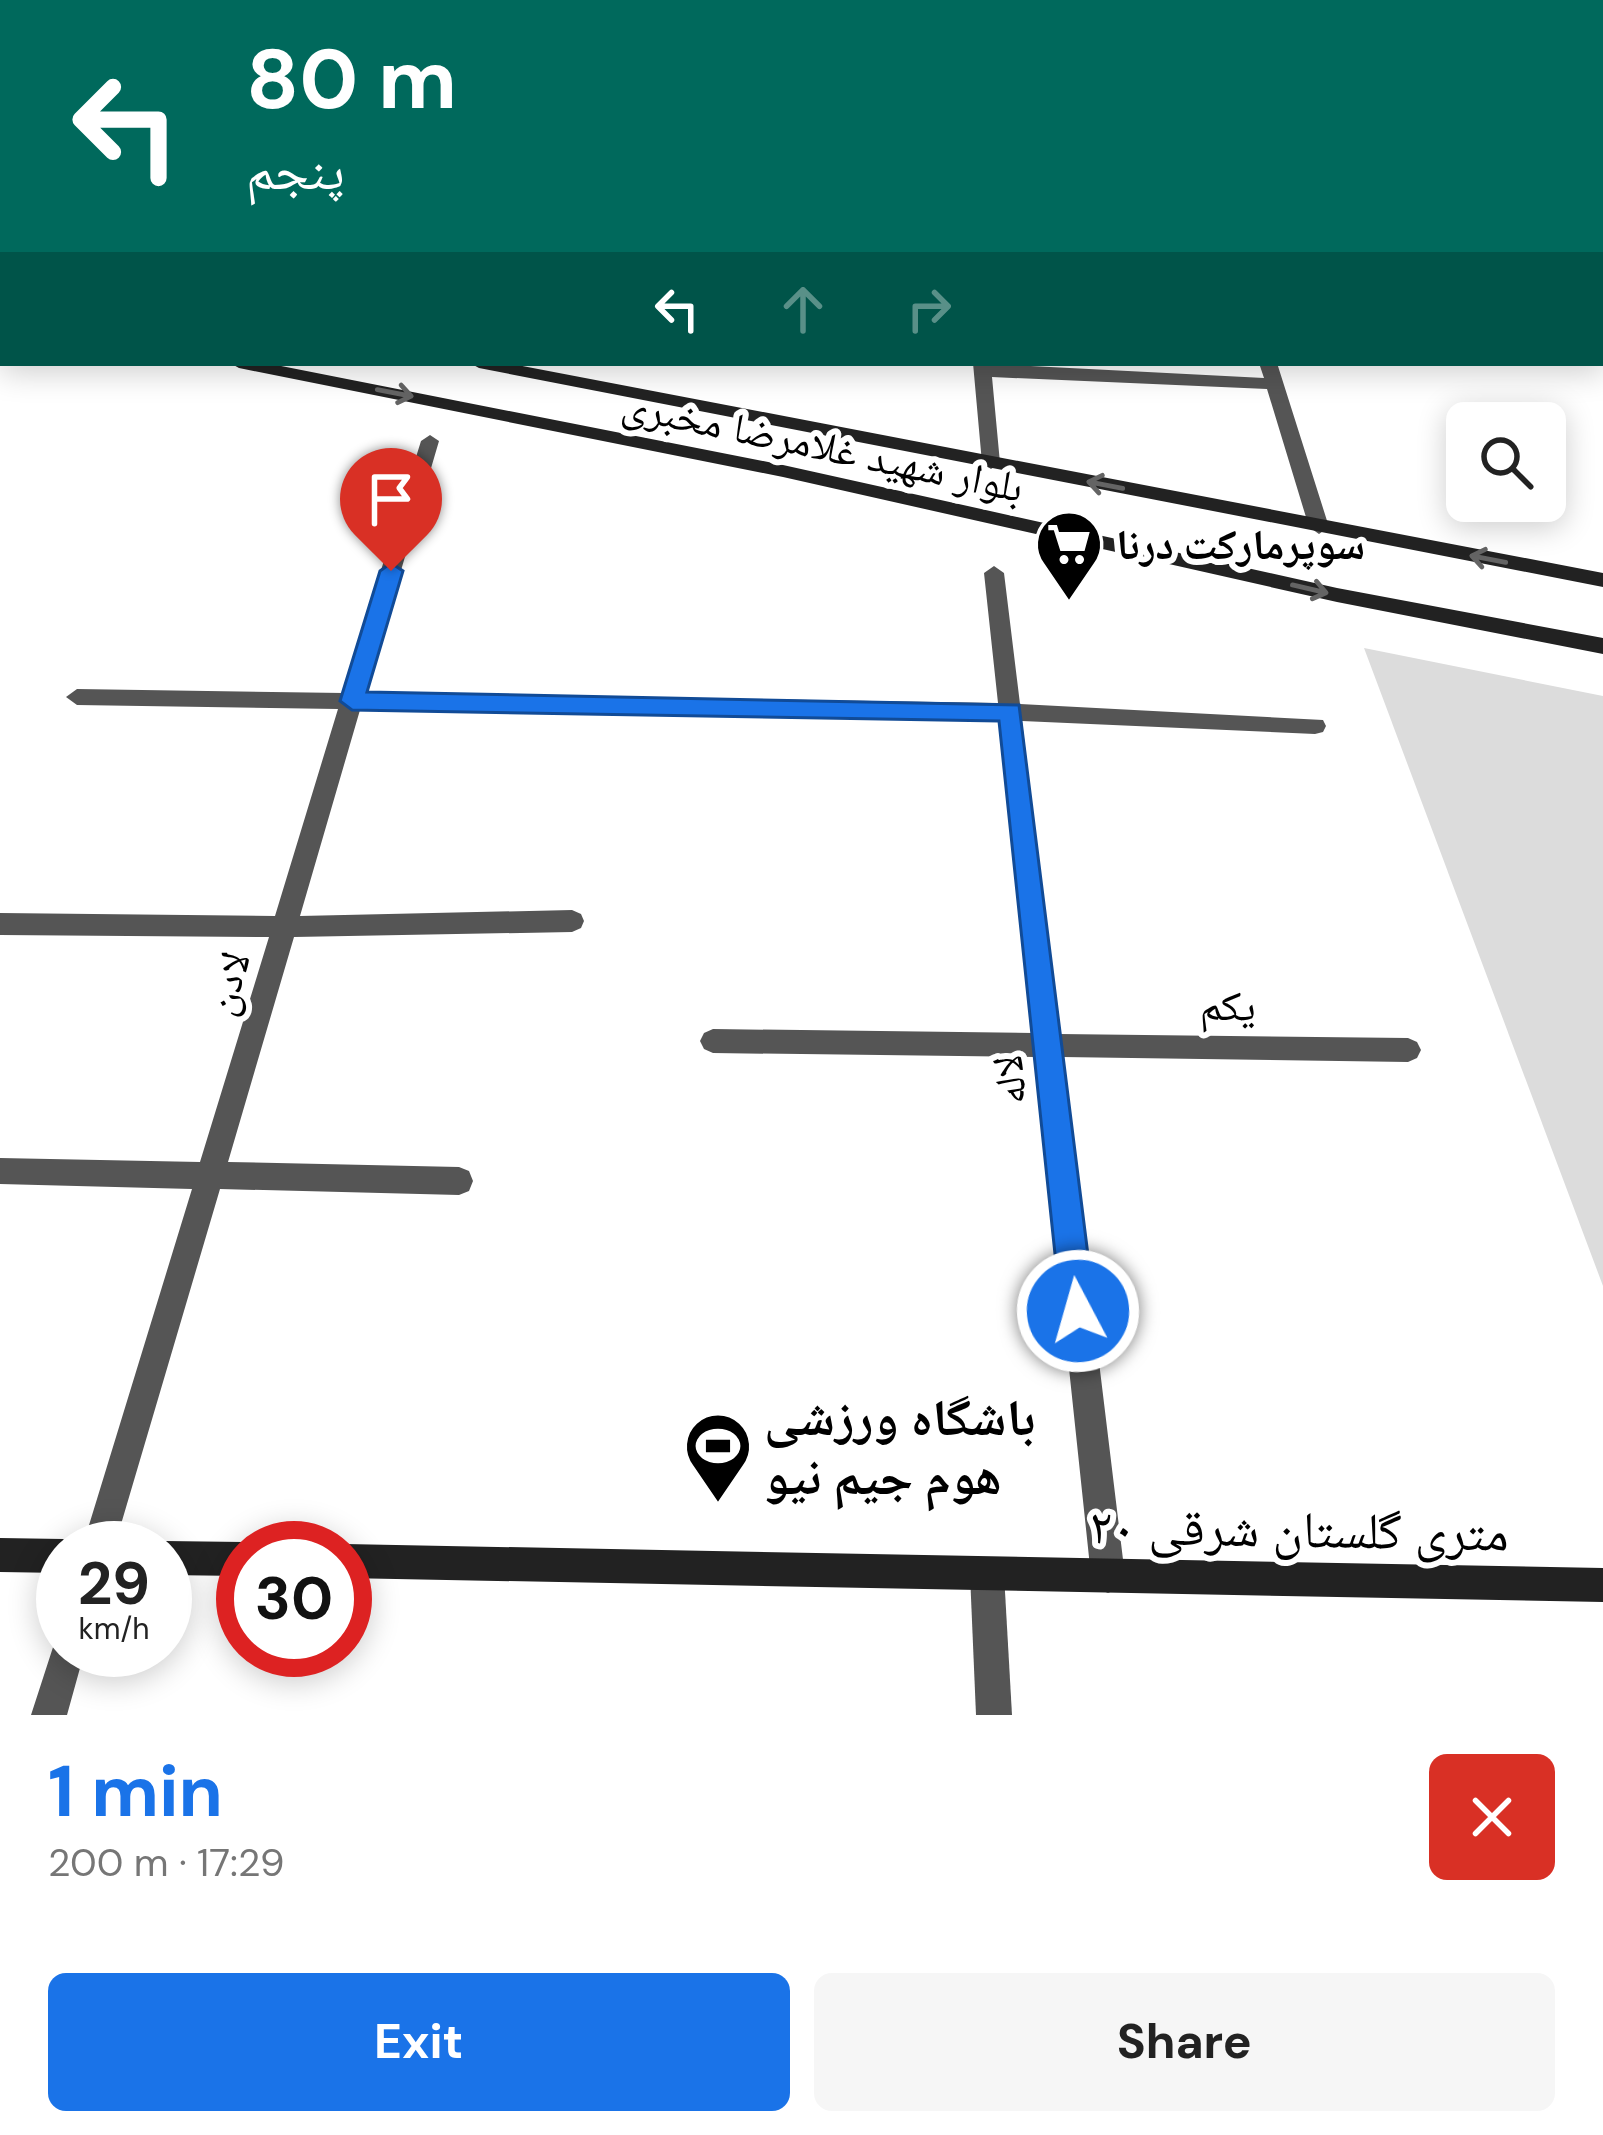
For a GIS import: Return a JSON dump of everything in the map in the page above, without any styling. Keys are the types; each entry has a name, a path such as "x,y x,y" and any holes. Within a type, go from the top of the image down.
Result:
{"main road":[{"name":"بلوار شهید غلامرضا مخبری","path":"254,366 783,471 1337,595 1603,646"},
{"name":"بلوار شهید غلامرضا مخبری","path":"493,366 1603,580"},
{"path":"0,1555 36,1556"},
{"name":"۲۰ متری گلستان شرقی","path":"372,1563 1603,1585"}],"street":[{"path":"1269,366 1319,527"},
{"path":"991,463 982,367 1274,384"},
{"name":"لادن","path":"106,1521 430,441"},
{"name":"لاله","path":"994,573 1108,1576"},
{"path":"77,697 1010,712 1315,726"},
{"path":"0,924 284,927 572,921"},
{"name":"یکم","path":"713,1042 1408,1049"},
{"path":"0,1171 459,1181"},
{"path":"987,1574 994,1715"},
{"path":"49,1715 60,1677"}],"shaded area":[{"path":"1364,648 1603,696 1603,1286"}],"place":[{"name":"سوپرمارکت درنا","path":"1069,603"},
{"name":"باشگاه ورزشی هوم جیم نیو","path":"718,1505"}],"route":[{"path":"391,571 352,701 1010,712 1078,1311"}]}
